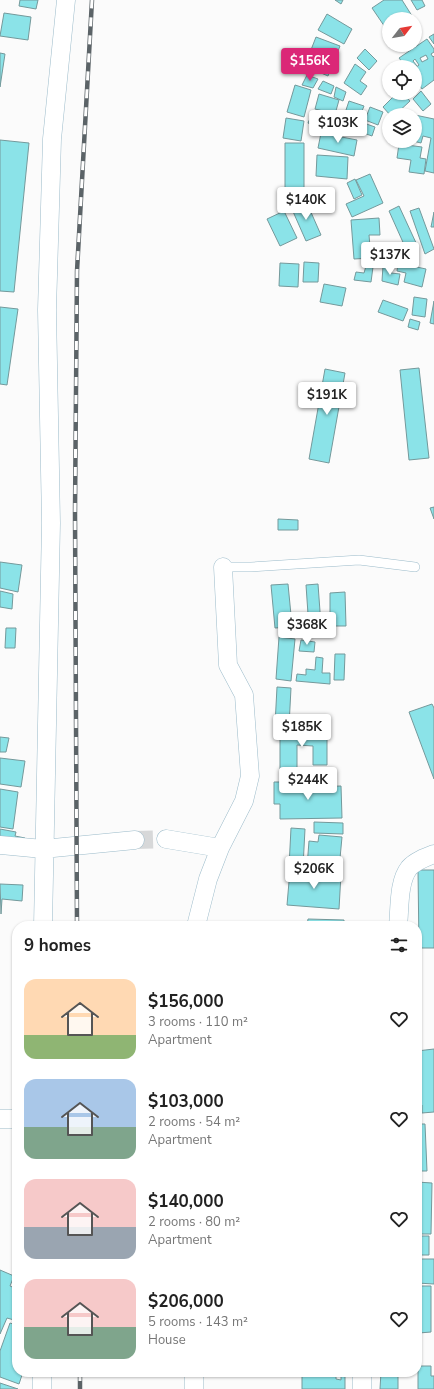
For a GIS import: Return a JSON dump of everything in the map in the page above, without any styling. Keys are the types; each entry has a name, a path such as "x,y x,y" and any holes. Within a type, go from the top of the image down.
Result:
{"street":[{"path":"43,921 43,850 51,523 47,310 49,225 52,139 66,0"},
{"path":"197,921 208,879 220,848 244,801 250,776 244,695 228,665 223,566"},
{"path":"166,839 220,848"},
{"path":"0,845 43,850 134,840"},
{"path":"399,921 402,890 410,867 416,862 434,854"},
{"path":"0,1119 12,1119"},
{"path":"42,1377 42,1389"},
{"path":"194,1377 194,1389"},
{"path":"362,1377 362,1389"}],"lane":[{"path":"223,566 251,567 359,560 415,567"}],"building":[{"path":"20,0 38,0 36,9 19,6"},
{"path":"335,0 343,0 341,4"},
{"path":"384,0 402,0 410,12 382,12 382,23 372,8"},
{"path":"411,0 422,0 425,6 417,10"},
{"path":"4,13 31,17 28,40 0,36"},
{"path":"327,14 352,29 344,44 318,30"},
{"path":"434,34 434,44 429,37"},
{"path":"316,37 340,46 328,76 312,69 317,58 309,55"},
{"path":"427,39 434,49 434,52 431,54 433,57 434,56 434,80 422,89 422,62 428,59 426,55 420,58 421,60 401,60 399,58 408,52 422,52 422,42"},
{"path":"365,49 377,61 369,70 357,58"},
{"path":"0,53 5,54 0,87"},
{"path":"355,64 366,72 360,81 367,86 361,95 344,83"},
{"path":"307,75 318,79 313,88 302,85"},
{"path":"323,81 334,86 331,94 318,89"},
{"path":"295,85 311,90 304,117 287,112"},
{"path":"336,87 346,92 343,101 334,97"},
{"path":"422,92 431,104 423,111 414,100 422,100"},
{"path":"319,94 339,100 334,118 326,115 327,112 315,109"},
{"path":"390,100 410,101 402,108 383,107"},
{"path":"349,101 364,106 358,121 375,127 372,136 341,125"},
{"path":"370,107 382,112 378,125 365,120"},
{"path":"313,112 332,120 327,131 308,123"},
{"path":"422,116 434,119 434,173 425,171 431,138 423,136 422,140"},
{"path":"286,118 304,121 301,141 283,138"},
{"path":"321,133 357,140 354,156 318,148"},
{"path":"0,140 29,143 14,292 0,291"},
{"path":"285,143 304,143 304,191 285,191"},
{"path":"398,148 422,148 420,158 426,159 424,174 409,172 411,160 397,158"},
{"path":"317,155 348,157 347,179 316,176"},
{"path":"370,174 383,203 352,217 346,204 364,196 356,180"},
{"path":"355,179 362,195 354,199 347,183"},
{"path":"306,201 321,235 306,241 291,207"},
{"path":"399,206 417,245 406,249 389,211"},
{"path":"419,208 434,249 425,254 410,211"},
{"path":"284,211 297,238 280,246 267,219"},
{"path":"434,212 434,227 431,227"},
{"path":"379,218 380,235 369,235 371,258 354,259 351,220"},
{"path":"380,245 394,250 390,261 377,256"},
{"path":"304,262 319,263 318,282 303,282"},
{"path":"280,263 299,264 298,287 279,286"},
{"path":"398,263 426,269 422,287 404,282 406,273 397,271"},
{"path":"366,266 373,267 371,282 354,280 356,272 364,273"},
{"path":"383,266 392,267 391,273 400,274 398,285 382,281"},
{"path":"324,284 346,288 342,306 320,302"},
{"path":"414,297 427,299 425,317 412,315"},
{"path":"383,300 408,309 403,321 378,312"},
{"path":"434,301 434,324 430,323"},
{"path":"0,307 18,309 7,385 0,384"},
{"path":"410,319 420,322 418,330 408,327"},
{"path":"419,368 429,458 409,460 400,370"},
{"path":"325,369 345,373 329,463 309,459"},
{"path":"434,507 434,519 430,508"},
{"path":"278,519 298,520 298,530 278,530"},
{"path":"0,562 22,565 18,592 0,588"},
{"path":"288,584 291,615 308,614 306,585 318,584 321,625 275,628 271,585"},
{"path":"0,591 13,594 12,609 0,607"},
{"path":"345,592 346,626 330,626 330,593"},
{"path":"6,628 16,628 15,648 5,648"},
{"path":"279,637 295,639 291,681 276,679"},
{"path":"301,640 315,642 314,652 299,651"},
{"path":"335,654 345,654 344,680 334,680"},
{"path":"316,657 323,658 322,673 330,673 330,684 296,681 297,674 306,675 306,669 315,670"},
{"path":"277,687 291,688 289,726 275,725"},
{"path":"432,704 434,708 434,779 409,712"},
{"path":"280,733 327,733 327,765 313,765 313,746 297,745 297,769 280,769"},
{"path":"0,737 9,738 6,752 0,752"},
{"path":"0,758 25,761 21,787 0,784"},
{"path":"274,782 312,782 312,787 341,786 342,818 280,819 280,804 274,804"},
{"path":"0,789 18,792 13,829 0,827"},
{"path":"314,822 343,823 343,834 314,833"},
{"path":"291,828 305,829 303,867 289,867"},
{"path":"0,829 16,832 15,836 25,838 24,846 0,848"},
{"path":"319,835 342,837 339,869 307,867 309,841 318,842"},
{"path":"290,870 341,874 339,909 287,905"},
{"path":"418,870 434,870 434,948 422,948 422,921 419,921"},
{"path":"0,884 23,885 22,901 2,899 1,914"},
{"path":"308,919 344,920 344,921 308,921"},
{"path":"434,1049 434,1112 422,1113 422,1050"},
{"path":"422,1124 425,1124 427,1171 422,1171"},
{"path":"422,1182 432,1183 431,1234 422,1234"},
{"path":"422,1236 429,1236 429,1255 422,1255"},
{"path":"422,1259 434,1259 434,1284 422,1283"},
{"path":"0,1270 12,1275 10,1286 12,1287 12,1319 7,1318 0,1334"},
{"path":"422,1286 431,1286 431,1332 422,1333"},
{"path":"10,1323 12,1324 12,1377 21,1377 19,1384 0,1377 0,1351"},
{"path":"422,1366 431,1366 431,1376 434,1376 434,1389 418,1389 418,1377 422,1377"},
{"path":"302,1377 336,1377 336,1379 341,1380 341,1377 345,1377 345,1389 302,1389"},
{"path":"381,1377 398,1377 398,1389 380,1389"},
{"path":"0,1383 18,1389 0,1389"}],"tunnel":[{"path":"135,840 166,839"}],"railway":[{"path":"77,921 75,513 77,271 92,0"},
{"path":"80,1377 80,1389"}]}
